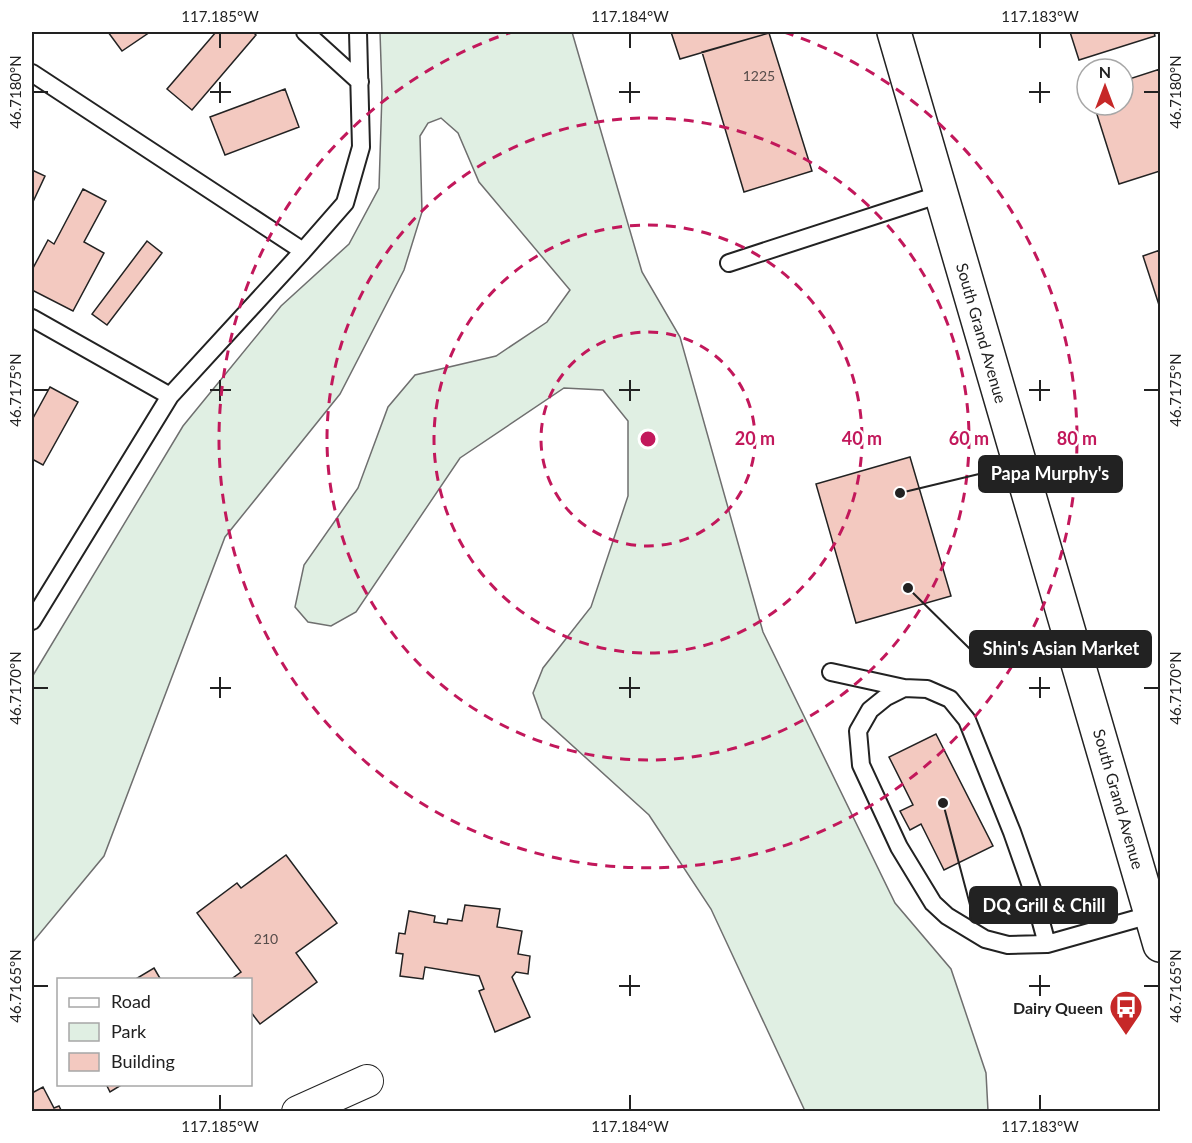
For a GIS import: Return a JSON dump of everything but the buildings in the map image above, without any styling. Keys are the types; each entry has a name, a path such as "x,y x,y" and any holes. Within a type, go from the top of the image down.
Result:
{"main road":[{"name":"South Grand Avenue","path":"894,32 1156,913 1161,945"}],"street":[{"path":"298,1112 368,1081"}],"lane":[{"path":"305,32 360,82"},
{"path":"32,621 170,396 345,202 361,147 358,32"},
{"path":"32,73 303,251"},
{"path":"729,263 941,194"},
{"path":"32,318 170,396"},
{"path":"831,672 904,688 927,689 950,699 967,720 1012,832 1032,889 1047,944"},
{"path":"904,688 886,697 870,710 858,731 861,765 899,847 933,903 947,916 985,939 1008,945 1047,944 1156,913"}],"green space":[{"path":"380,32 572,32 642,272 680,337 763,632 895,903 951,969 986,1073 988,1111 805,1111 711,909 649,815 542,718 533,693 543,668 591,607 628,496 628,421 603,390 564,388 460,458 356,612 331,626 308,622 295,607 304,565 358,488 388,407 415,375 496,356 547,322 570,290 479,182 458,133 441,118 428,123 420,136 422,212 404,270 340,394 225,537 104,856 32,943 32,677 183,426 281,306 349,244 379,188 382,93"}],"place":[{"name":"Papa Murphy's","path":"900,493"},
{"name":"Shin's Asian Market","path":"908,588"},
{"name":"DQ Grill & Chill","path":"943,803"},
{"name":"Dairy Queen","path":"1126,1036"}]}
